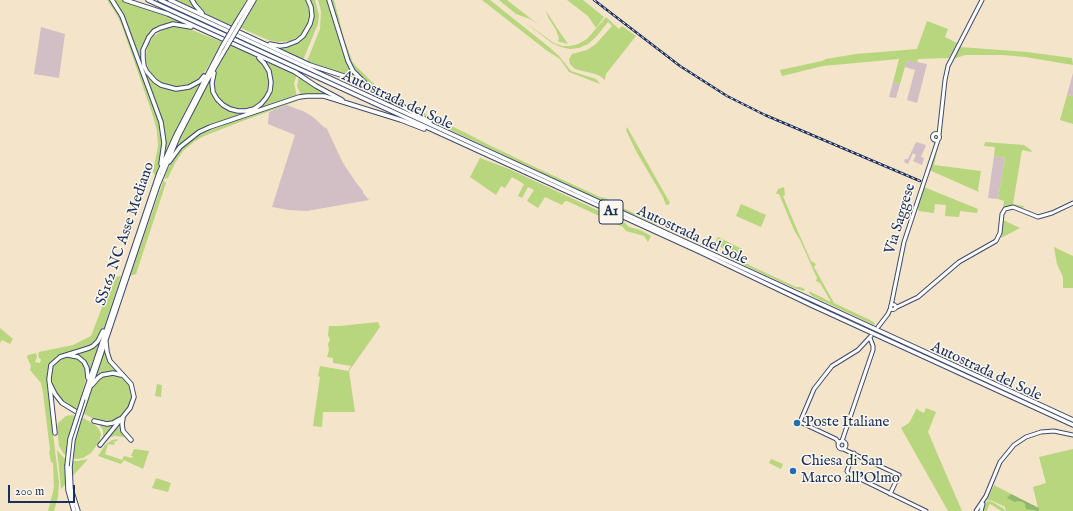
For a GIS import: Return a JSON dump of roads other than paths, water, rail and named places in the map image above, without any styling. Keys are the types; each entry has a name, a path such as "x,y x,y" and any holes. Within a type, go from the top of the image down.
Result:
{"highway":[{"path":"112,0 122,16 161,122 164,143 161,172"},
{"path":"125,0 168,14 295,72 330,94 353,105"},
{"name":"Autostrada del Sole","path":"148,0 700,252 1073,426"},
{"name":"Autostrada del Sole","path":"160,0 1073,419"},
{"path":"170,0 310,65 353,79 370,87 423,118 479,147"},
{"path":"192,0 200,11 212,19"},
{"name":"SS162 NC Asse Mediano","path":"238,23 254,0"},
{"path":"261,41 273,45 287,45 297,41 303,36 310,24 312,16 311,7 308,0"},
{"path":"329,0 348,61 356,75 370,87"},
{"name":"SS162 NC Asse Mediano","path":"74,511 66,478 70,439 108,323 161,172 249,1"},
{"path":"200,29 173,24 154,31 143,50 142,58 147,72 161,85 176,89 183,89 200,81 218,59"},
{"path":"218,59 212,83 217,99 230,109 246,111 254,109 261,104 270,91 271,82 269,70 255,55"},
{"path":"161,172 184,144 199,132 299,97 307,96 324,96 401,120 457,142"},
{"name":"SS162 NC Asse Mediano","path":"88,387 106,339 161,172"},
{"path":"55,433 49,379 51,365 55,360 64,355 93,346 98,341 108,323"},
{"path":"100,445 130,408 134,397 131,384 110,361 107,352 106,339"},
{"path":"64,355 78,357 84,362 88,371 88,387"},
{"path":"88,387 102,375 113,373 124,376"},
{"path":"49,379 58,399 66,406 80,414"},
{"name":"SS162 NC Asse Mediano","path":"78,511 71,489 70,467 73,440 84,399"},
{"path":"94,421 102,424 110,424 124,416"},
{"path":"124,416 122,424 123,431 130,440"}],"main road":[{"name":"Via Saggese","path":"893,307 892,300 904,242 938,140 937,134 948,66 982,0"},
{"path":"933,138 933,135 937,134"},
{"path":"933,138 938,140"},
{"path":"933,138 935,146"},
{"path":"878,327 893,307 902,306 920,296 959,262 996,241 1000,233 1002,214 1005,209 1013,207 1038,217 1052,213 1073,203"},
{"path":"845,448 845,442 841,442 800,422 814,389 832,366 858,350 870,337 874,346 873,350 841,442 839,447 845,448 854,454 899,475 890,494"},
{"path":"981,511 998,465 1009,450 1026,437 1047,431 1073,435"},
{"path":"854,454 847,472 926,511"},
{"path":"976,511 984,500"}],"railway":[{"path":"594,0 680,66 727,96 765,115 920,181"}],"place":[{"name":"Poste Italiane","path":"797,423"},
{"name":"Chiesa di San Marco all'Olmo","path":"793,471"}]}
